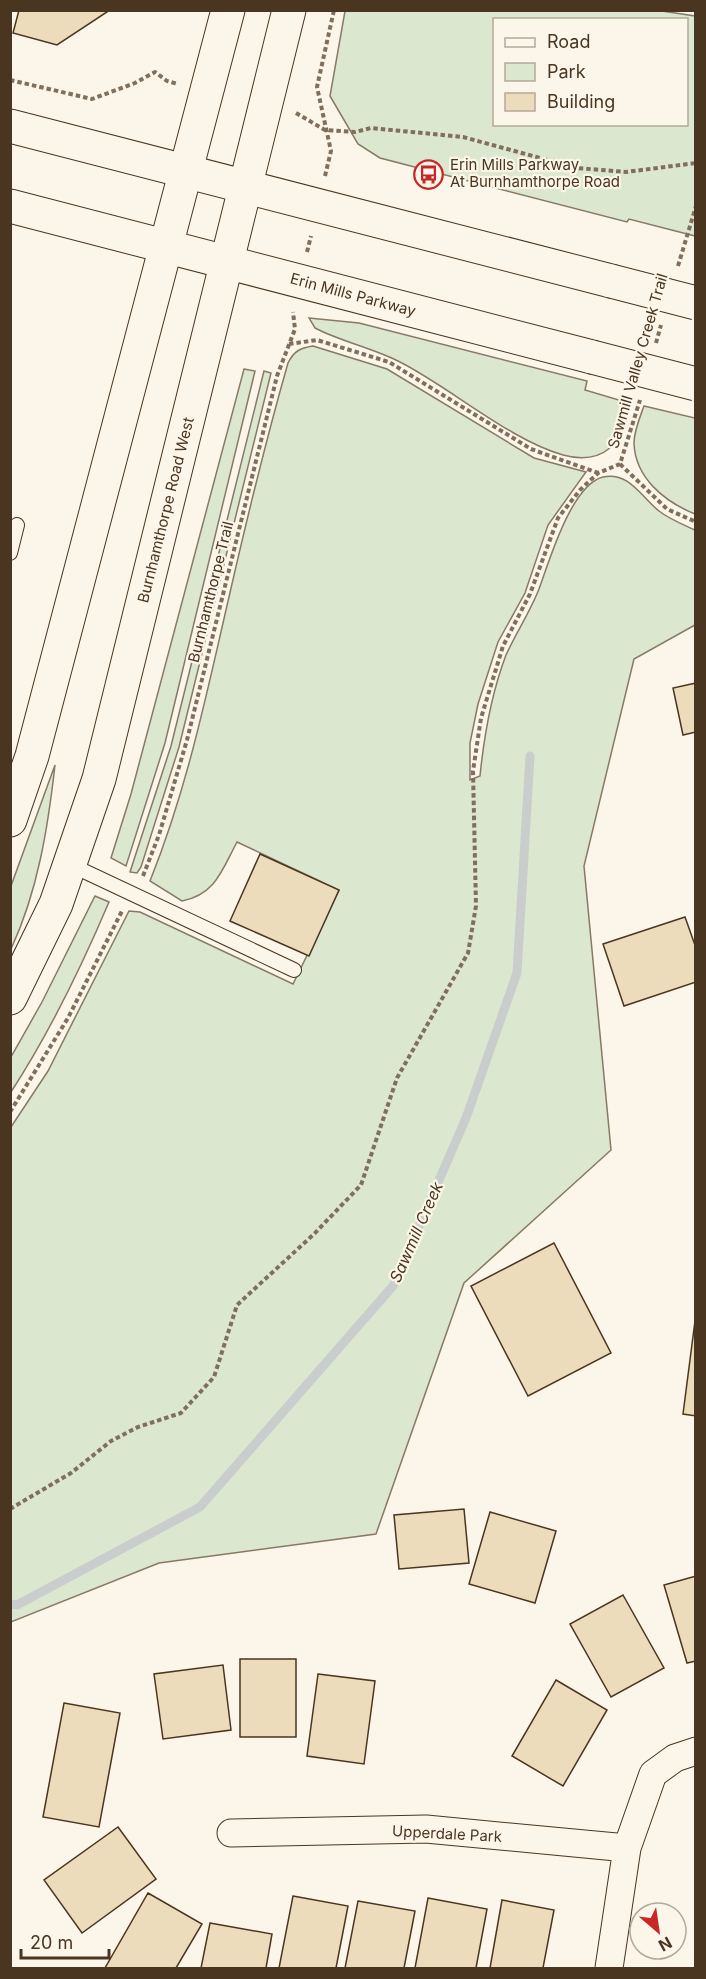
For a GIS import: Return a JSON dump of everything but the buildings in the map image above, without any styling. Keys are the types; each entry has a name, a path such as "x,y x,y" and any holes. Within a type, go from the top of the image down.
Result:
{"main road":[{"path":"10,820 32,756 228,10"},
{"name":"Burnhamthorpe Road West","path":"10,998 71,865 99,779 290,10"},
{"path":"10,126 696,303"},
{"name":"Erin Mills Parkway","path":"10,206 696,384"}],"street":[{"path":"609,1968 627,1848 653,1774 675,1758 696,1751"},
{"name":"Upperdale Park","path":"231,1833 426,1829 627,1848"}],"lane":[{"path":"10,553 17,525"},
{"path":"71,865 294,970"}],"path":[{"path":"331,151 317,87 334,10"},
{"path":"10,80 92,99 135,83 155,72 167,81"},
{"path":"299,114 325,130 355,132 372,128 464,137 577,168 626,172 696,163"},
{"name":"Sawmill Valley Creek Trail","path":"677,272 696,206"},
{"name":"Sawmill Valley Creek Trail","path":"655,348 664,315"},
{"name":"Burnhamthorpe Trail","path":"144,874 159,835 187,740 276,376 295,329 292,316"},
{"path":"288,344 317,340 389,362 531,449 598,473"},
{"name":"Sawmill Valley Creek Trail","path":"10,1509 71,1473 111,1441 138,1427 181,1413 214,1377 237,1305 314,1234 361,1185 397,1078 468,953 476,906 472,771 481,718 503,646 530,594 558,518 580,490 598,473 620,464 642,392"},
{"path":"620,464 667,509 696,522"},
{"path":"10,1112 68,1018 122,910"}],"green space":[{"path":"655,10 695,16 695,236 629,219 627,222 380,158 358,144 330,96 345,11"},
{"path":"309,318 359,323 587,381 585,390 629,403 627,417 618,439 601,454 577,458 563,455 522,438 400,362 315,328"},
{"path":"313,346 387,369 534,458 586,472 548,525 525,593 498,642 478,704 470,743 470,780 480,776 489,714 506,655 535,598 563,526 581,494 591,483 603,477 620,478 634,487 663,514 695,530 695,625 634,659 584,866 611,1150 464,1283 376,1534 159,1563 11,1622 11,1127 48,1071 129,911 140,912 293,984 339,890 237,842 217,879 203,893 194,898 182,901 150,881 186,775 250,509 288,363 298,351"},
{"path":"244,369 255,371 165,743 126,866 111,858 131,794"},
{"path":"264,371 271,373 179,747 141,867 137,873 130,872 171,746"},
{"path":"644,406 695,418 695,514 663,495 646,478 640,467 634,438"},
{"path":"55,765 49,812 35,882 11,949 11,886"},
{"path":"95,896 109,902 64,999 11,1092 11,1057 42,1002"}],"waterway":[{"name":"Sawmill Creek","path":"10,1604 17,1605 200,1507 393,1286 466,1118 517,973 530,756"}],"place":[{"name":"Erin Mills Parkway At Burnhamthorpe Road","path":"429,174"}]}
